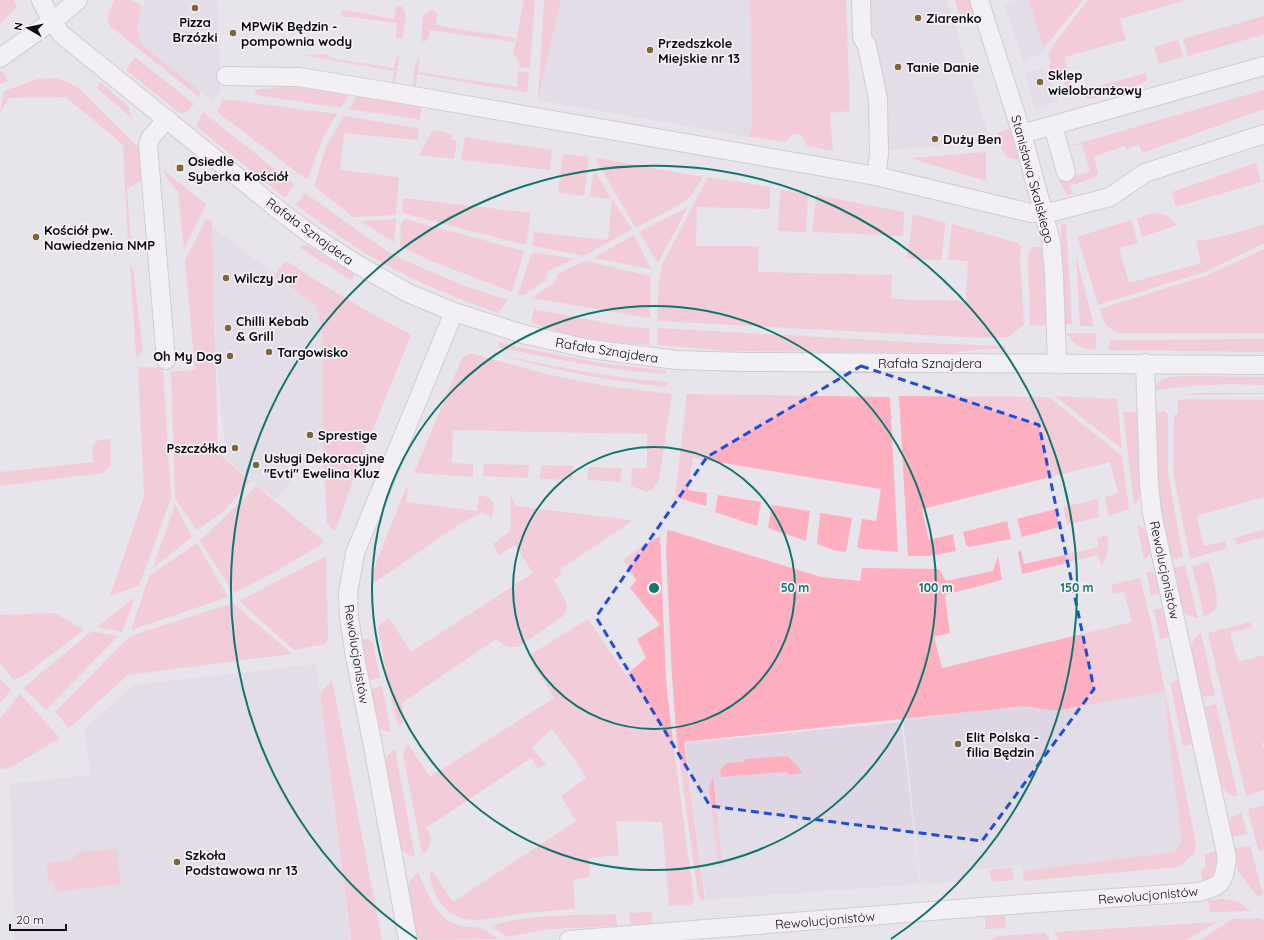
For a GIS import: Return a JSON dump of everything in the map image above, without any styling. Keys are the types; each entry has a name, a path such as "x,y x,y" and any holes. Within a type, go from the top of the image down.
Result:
{"street":[{"name":"Rafała Sznajdera","path":"41,0 61,34 282,212 327,246 386,281 425,301 523,334 613,353 670,360 744,362 1145,363 1264,365"},
{"path":"0,58 52,21 78,0"},
{"path":"861,0 862,37 867,46 878,99 879,154 876,176"},
{"name":"Stanisława Skalskiego","path":"979,0 1022,134 1045,213 1051,240 1057,363"},
{"path":"1022,134 1264,66"},
{"path":"226,76 299,77 876,176 916,184 1031,214 1045,213 1110,197 1145,173 1264,134"},
{"path":"166,360 148,145 151,137 167,119"},
{"path":"1053,126 1066,172"},
{"name":"Rewolucjonistów","path":"408,940 373,746 355,657 349,617 348,593 355,553 454,312"},
{"name":"Rewolucjonistów","path":"569,940 981,907 1199,892 1214,888 1224,879 1227,858 1152,513 1149,484 1145,363"}],"highlighted area":[{"path":"861,366 1039,425 1094,689 982,841 710,806 596,617 707,457"}],"shaded area":[{"path":"0,0 14,0 17,7 0,24"},
{"path":"115,0 131,0 142,6 138,26 142,45 200,91 199,97 110,26 108,16"},
{"path":"146,0 217,0 221,91 213,101 142,45 139,38 138,16"},
{"path":"524,0 535,0 530,68 519,67 518,60 513,55"},
{"path":"544,0 561,0 538,100"},
{"name":"Przedszkole Miejskie nr 13","path":"561,0 750,0 752,131 750,131 749,137 538,100"},
{"path":"750,0 846,0 850,111 830,113 833,151 807,146 801,135 792,134 786,142 749,137 750,130 752,130"},
{"path":"853,0 947,0 991,143 886,150"},
{"path":"955,0 970,0 974,14 961,18"},
{"path":"1021,0 1030,0 1045,51 1023,62 1005,5"},
{"path":"1029,0 1083,0 1044,48"},
{"path":"1088,0 1187,0 1120,19 1126,40 1064,57 1074,93 1146,73 1147,79 1145,82 1090,99 1073,93 1049,67 1051,62 1048,55 1052,47"},
{"path":"398,5 402,7 405,13 402,38 396,37 397,23 341,16 342,10 394,19 396,7"},
{"path":"430,10 437,13 436,25 515,38 514,42 430,30 428,39 424,42 421,40 423,16"},
{"path":"1264,16 1264,33 1262,35 1188,56 1183,39"},
{"path":"1178,40 1183,57 1159,64 1154,47"},
{"path":"329,54 329,58 394,68 397,54 399,57 395,82 392,84 394,71 302,55"},
{"path":"135,57 194,104 188,111 181,114 126,70"},
{"path":"420,57 418,72 517,87 518,71 529,73 527,93 418,74 415,88 413,85 415,70"},
{"path":"1043,68 1049,72 1058,100 1035,109 1025,73"},
{"path":"2,71 8,81 0,84 0,72"},
{"path":"55,78 68,82 81,90 138,147 142,180 127,189 130,246 128,246 123,145 66,97 9,98 0,112 4,91 38,79"},
{"path":"100,82 128,106 132,118 97,88"},
{"path":"291,86 349,95 341,108 256,95 255,90"},
{"path":"1264,90 1264,109 1142,153 1139,145 1126,149 1125,146 1094,156 1098,173 1095,177 1070,186 1073,194 1067,195 1059,180 1090,172 1082,144 1066,147"},
{"path":"357,95 422,106 420,120 349,109"},
{"path":"223,99 337,114 323,138 307,180 217,112"},
{"path":"203,112 295,185 285,198 196,126"},
{"path":"344,116 417,128 419,131 417,140 344,133 340,170 399,177 396,215 353,217 314,186 326,147"},
{"path":"1010,128 1020,159 1014,159 1006,155 1003,152 1000,143 997,133"},
{"path":"433,130 452,134 451,140 457,141 454,159 419,155"},
{"path":"465,137 552,150 550,170 461,160"},
{"path":"986,152 986,181 910,158"},
{"path":"563,154 589,157 584,196 558,193"},
{"path":"597,158 703,177 691,196 682,203 636,228 597,162"},
{"path":"1256,163 1261,182 1176,207 1172,192"},
{"path":"163,170 206,204 184,249 178,192 168,180"},
{"path":"596,173 611,199 590,197 593,174"},
{"path":"708,177 770,187 770,209 697,207 696,246 759,246 758,272 892,275 891,299 966,301 968,261 948,260 952,224 1018,243 1021,246 1020,260 1024,324 1009,337 982,338 657,321 659,281 662,265"},
{"path":"780,190 808,194 806,232 778,231"},
{"path":"305,193 388,252 424,269 473,289 508,300 498,313 439,290 382,263 296,205"},
{"path":"816,195 904,212 903,236 812,232"},
{"path":"403,198 531,213 526,245 402,213"},
{"path":"612,199 632,229 584,256 533,246 534,232 608,240"},
{"path":"688,207 658,263 639,232"},
{"path":"1154,213 1168,216 1177,225 1142,237 1137,218"},
{"path":"913,214 946,223 941,260 907,259"},
{"path":"206,219 212,221 218,453 250,481 224,511 197,530 175,498 171,372 195,370 185,261"},
{"path":"396,219 394,242 360,221"},
{"path":"405,219 524,251 512,292 429,260 400,246 401,223"},
{"path":"1131,220 1138,243 1119,248 1129,283 1201,263 1196,241 1203,239 1204,241 1264,225 1264,243 1207,271 1098,305 1078,238 1080,236"},
{"path":"1062,224 1066,224 1072,324 1064,325 1061,228"},
{"name":"Targowisko","path":"211,226 315,304 322,328 323,446 293,478 276,500 226,459 218,376"},
{"path":"634,235 651,269 593,258"},
{"path":"302,245 308,246 354,274 352,281 299,247"},
{"path":"1034,247 1043,247 1047,325 1030,326 1028,257 1029,250"},
{"path":"1264,249 1264,333 1119,333 1111,329 1104,321 1100,309 1208,275"},
{"path":"535,252 574,259 548,271 546,280 524,295 518,294 531,255"},
{"path":"1076,256 1094,326 1080,326"},
{"path":"286,261 348,300 411,335 361,458 335,532 327,523 323,446 322,328 315,304 275,276"},
{"path":"585,261 651,276 650,318 532,298 555,282 557,274"},
{"path":"130,265 133,268 143,351 139,356 136,356"},
{"path":"534,309 606,323 649,329 650,345 607,342 563,333 531,323"},
{"path":"658,328 1005,346 1006,349 986,349 950,353 728,351 657,345"},
{"path":"1066,333 1096,333 1096,350 1079,346 1072,341"},
{"path":"1264,339 1264,352 1109,350 1110,340"},
{"path":"500,342 513,346 607,364 665,370 666,374 624,370 561,360 498,347"},
{"path":"470,353 550,375 606,386 672,394 659,479 654,488 647,492 631,486 632,468 647,468 647,434 453,430 452,463 473,464 473,477 414,473 462,358"},
{"path":"495,354 602,375 667,382 667,387 623,382 581,374"},
{"path":"138,367 163,368 171,498 139,586 110,596 144,497"},
{"path":"1188,376 1264,377 1264,385 1229,384 1154,390 1156,385 1164,379"},
{"path":"1197,393 1264,393 1264,394 1185,395"},
{"path":"686,394 890,397 898,552 862,549 857,547 862,519 876,521 881,489 693,458 688,490 707,493 706,506 675,497"},
{"path":"899,396 1049,397 1122,456 1129,509 1109,516 1105,497 1118,493 1110,462 922,509 929,540 953,534 956,551 930,556 908,556"},
{"path":"1055,396 1117,399 1122,449"},
{"path":"1178,400 1264,400 1264,497 1196,516 1204,546 1225,541 1227,548 1190,559 1173,471 1174,415 1178,414"},
{"path":"1165,411 1168,414 1168,474 1183,557 1170,560 1161,512 1155,412"},
{"path":"1123,412 1138,412 1140,487 1139,498 1134,505"},
{"path":"110,439 111,464 110,467 102,473 0,486 0,472 93,462 92,446 98,440"},
{"path":"484,464 529,465 528,478 483,476"},
{"path":"541,465 573,466 572,480 540,479"},
{"path":"589,467 622,468 620,483 587,480"},
{"path":"256,486 325,542 277,571 234,593 200,541"},
{"path":"406,488 408,488 406,502 477,511 479,496 490,498 494,504 492,518 482,512 467,520 370,585 376,563"},
{"path":"510,493 515,506 630,520 631,522 559,570 562,575 554,580 565,600 567,607 562,617 518,647 506,646 496,639 402,703 404,720 399,727 394,711 378,629 381,624 389,618 411,652 533,573 515,545 499,555 493,544 509,532 511,524"},
{"path":"718,495 761,502 757,526 715,512"},
{"path":"1098,499 1099,517 1067,525 1063,507"},
{"path":"175,504 192,537 153,568"},
{"path":"772,505 810,511 806,541 768,528"},
{"path":"1056,509 1059,527 1022,537 1017,519"},
{"path":"820,513 852,518 846,552 836,551 817,544"},
{"path":"1007,521 1011,539 969,547 966,545 963,532"},
{"path":"1137,525 1149,531 1152,543 1151,553 1144,559"},
{"path":"1264,529 1264,537 1236,545 1235,538"},
{"path":"669,530 821,577 860,581 862,568 939,569 946,581 993,571 998,556 1002,580 945,595 950,633 934,637 942,668 1132,622 1124,592 1113,594 1111,585 1140,578 1151,622 1196,843 1194,854 1178,867 1026,881 1023,878 1023,871 1174,852 1182,841 1168,731 1165,691 1057,711 1024,706 684,742 705,901 701,900 698,894 677,743 666,553 667,531"},
{"path":"1105,535 1108,537 1109,541 1107,556 1102,566 1098,555 1022,574 1018,552 1021,551 1024,564 1099,547 1097,538"},
{"path":"660,536 666,679 694,900 691,905 669,906 662,822 616,821 619,855 589,858 590,877 573,880 575,909 480,920 470,920 458,917 445,908 435,894 430,879 430,871 432,871 453,902 576,821 561,796 586,778 576,761 552,729 532,748 546,765 538,768 531,758 426,828 430,834 430,842 427,851 422,853 403,753 405,748 408,744 430,777 554,698 528,656 588,619 626,675 646,658 637,639 660,625 630,588 636,580 623,560 645,544"},
{"path":"197,543 228,597 131,630 149,576"},
{"path":"326,556 328,637 326,644 294,650 239,601"},
{"path":"1209,562 1216,593 1217,606 1214,611 1204,616 1192,566"},
{"path":"1185,565 1198,618 1188,615 1181,608 1172,568"},
{"path":"1146,571 1159,577 1162,593 1151,596"},
{"path":"135,597 122,632 97,627"},
{"path":"233,603 292,654 128,675 69,728 55,712 130,636"},
{"path":"1166,607 1172,636 1160,639 1154,610"},
{"path":"55,613 84,630 25,675 14,680 0,663 0,615"},
{"path":"1250,622 1252,627 1230,633 1238,662 1264,655 1264,742 1262,743 1264,750 1264,790 1246,796 1208,633"},
{"path":"92,631 118,636 46,710 23,688"},
{"path":"1201,633 1215,695 1202,697 1191,649 1194,640"},
{"path":"368,639 373,643 380,678 366,681 361,641"},
{"name":"Szkoła Podstawowa nr 13","path":"316,664 350,940 15,940 10,784 90,775 85,728 134,685"},
{"path":"0,678 11,690 0,703"},
{"path":"1182,678 1196,743 1183,746 1170,683"},
{"path":"332,680 382,940 351,940 320,693"},
{"path":"382,686 391,732 383,730 379,727 372,710 369,690"},
{"path":"1165,691 1182,841 1174,852 1023,871 1021,865 965,871 965,881 921,885 903,720 1023,705 1057,711"},
{"path":"20,694 60,738 10,768 0,769 0,719"},
{"path":"1216,704 1238,797 1228,794 1222,786 1205,707"},
{"path":"901,722 920,884 706,900 685,743"},
{"path":"395,749 415,857 404,853 397,844 384,765 387,756"},
{"path":"787,756 797,765 802,773 789,775 786,772 721,777 720,770 727,763 743,762 746,759"},
{"path":"713,777 723,868 718,864 709,787"},
{"path":"1264,805 1264,850 1261,851 1258,849 1248,809"},
{"path":"1241,812 1247,834 1231,837 1229,825 1231,818"},
{"path":"1250,846 1263,894 1258,897 1238,871 1233,848"},
{"path":"117,849 121,884 55,892 53,881 48,881 46,863 71,860 80,852"},
{"path":"1217,851 1217,865 1215,870 1211,877 1203,883 1201,870 1205,868 1205,854"},
{"path":"1012,867 1014,880 992,882 989,870"},
{"path":"418,872 429,897 445,918 452,923 463,927 480,928 499,939 419,940 414,933 407,889 410,881"},
{"path":"1225,899 1238,901 1251,911 1210,912 1208,900"},
{"path":"652,912 652,926 637,927 631,923 629,913"},
{"path":"616,914 617,926 552,929 507,937 491,926 537,917"},
{"path":"1005,914 1006,928 985,929 985,915"},
{"path":"1260,918 1264,922 1264,940 1201,940 1232,919"},
{"path":"1217,922 1186,940 1059,940 1054,932"},
{"path":"1045,933 1050,940 991,940 997,936"}],"place":[{"name":"Pizza Brzózki","path":"195,8"},
{"name":"Ziarenko","path":"918,18"},
{"name":"MPWiK Będzin - pompownia wody","path":"233,33"},
{"name":"Przedszkole Miejskie nr 13","path":"650,50"},
{"name":"Tanie Danie","path":"898,67"},
{"name":"Sklep wielobranżowy","path":"1040,82"},
{"name":"Duży Ben","path":"935,139"},
{"name":"Osiedle Syberka Kościół","path":"180,168"},
{"name":"Kościół pw. Nawiedzenia NMP","path":"36,237"},
{"name":"Wilczy Jar","path":"226,278"},
{"name":"Chilli Kebab & Grill","path":"228,328"},
{"name":"Targowisko","path":"269,352"},
{"name":"Oh My Dog","path":"230,356"},
{"name":"Sprestige","path":"310,435"},
{"name":"Pszczółka","path":"235,448"},
{"name":"Usługi Dekoracyjne \"Evti\" Ewelina Kluz","path":"256,465"},
{"name":"Elit Polska - filia Będzin","path":"958,744"},
{"name":"Szkoła Podstawowa nr 13","path":"177,862"}]}
